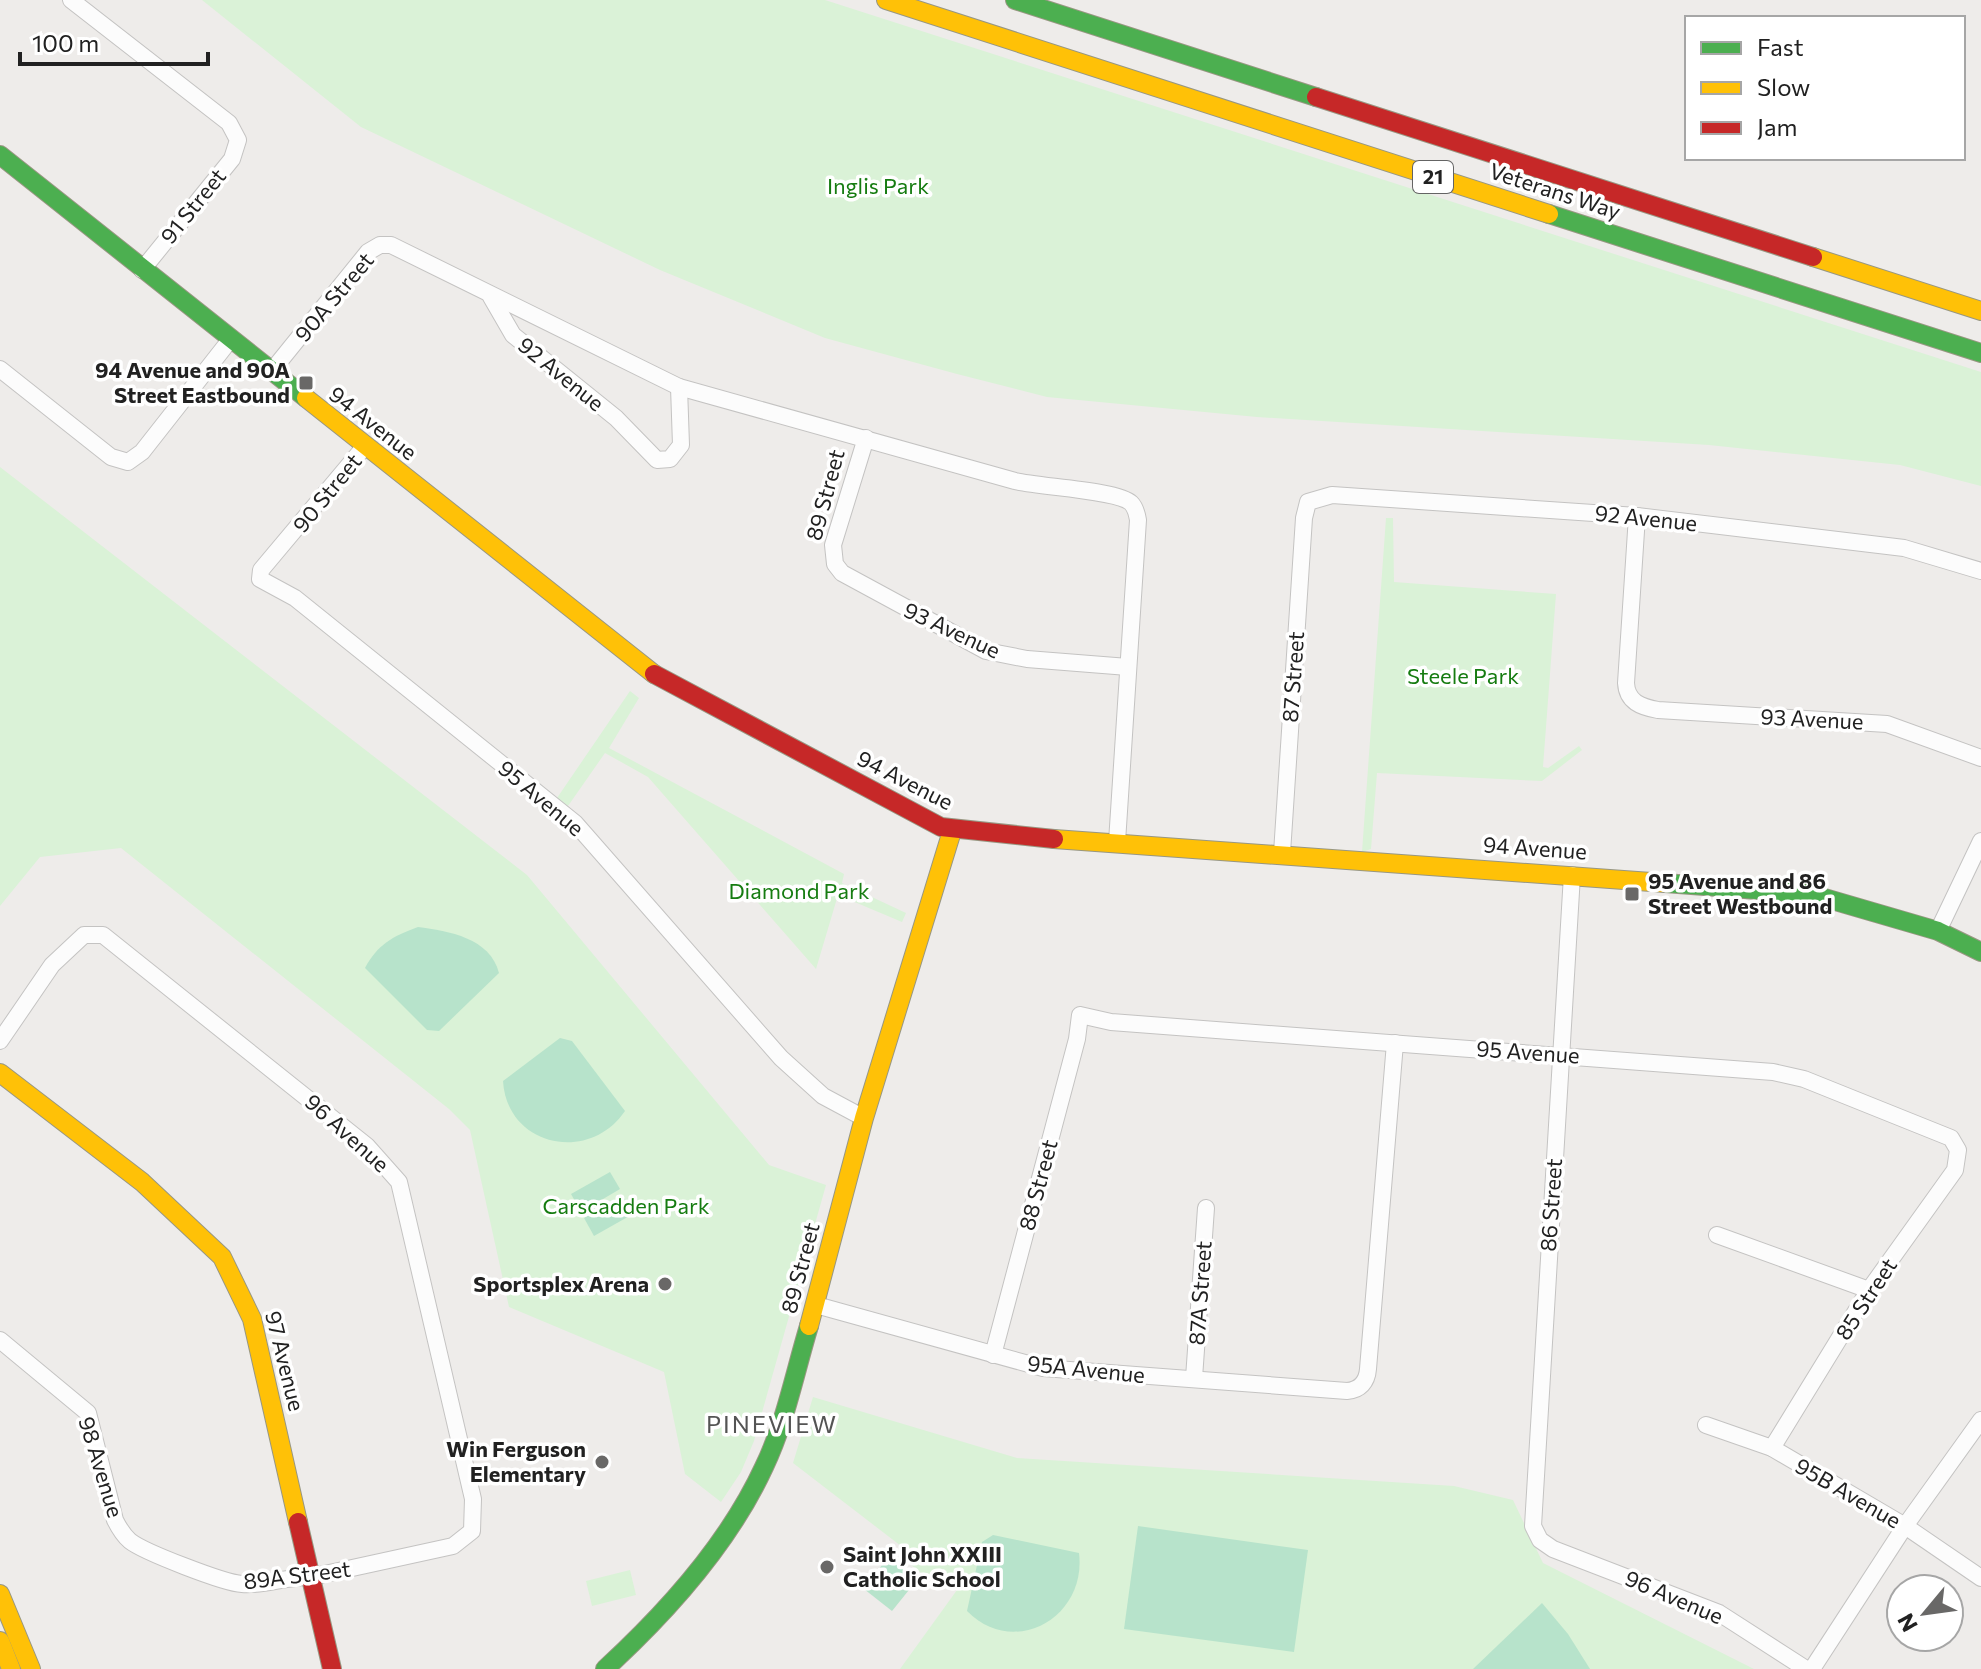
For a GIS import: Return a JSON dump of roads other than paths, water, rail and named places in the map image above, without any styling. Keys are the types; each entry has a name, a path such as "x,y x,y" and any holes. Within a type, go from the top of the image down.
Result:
{"street":[{"name":"91 Street","path":"71,0 229,123 238,140 232,159 142,270"},
{"name":"Veterans Way","path":"886,0 1981,353"},
{"name":"Veterans Way","path":"1015,0 1981,311"},
{"name":"94 Avenue","path":"0,155 650,672 952,831 1811,894 1938,931 1981,952"},
{"name":"90A Street","path":"271,372 368,252 380,245 399,248 491,297"},
{"name":"92 Avenue","path":"491,297 513,335 616,418 657,460 670,459 681,445 679,387"},
{"name":"92 Avenue","path":"491,297 679,387 1030,485 1113,493 1132,503 1138,520 1128,667"},
{"path":"0,369 111,457 128,462 142,452 230,340"},
{"name":"89 Street","path":"835,564 833,545 866,438"},
{"name":"90 Street","path":"290,539 365,446"},
{"name":"92 Avenue","path":"1308,502 1332,495 1637,516 1904,548 1981,571"},
{"name":"87 Street","path":"1282,853 1304,518 1308,502"},
{"name":"93 Avenue","path":"1637,516 1626,683 1627,694 1638,704 1658,710 1887,724 1981,758"},
{"name":"95 Avenue","path":"290,539 261,570 261,580 295,598 575,823 781,1058 823,1096 864,1118"},
{"name":"93 Avenue","path":"835,564 847,577 986,651 1027,659 1128,667"},
{"path":"1117,842 1128,667"},
{"name":"89 Street","path":"605,1669 665,1609 753,1492 775,1442 816,1305 864,1118 952,831"},
{"path":"1938,931 1981,841"},
{"name":"86 Street","path":"1536,1535 1532,1517 1572,875"},
{"name":"96 Avenue","path":"0,1041 52,965 84,935 103,935 358,1137 399,1182 473,1499 472,1531"},
{"name":"95 Avenue","path":"1080,1015 1111,1022 1773,1072 1804,1079 1951,1138 1958,1150"},
{"name":"88 Street","path":"993,1355 1077,1039 1080,1015"},
{"name":"95A Avenue","path":"816,1305 1043,1368 1347,1391 1362,1386 1368,1369 1395,1043"},
{"name":"97 Avenue","path":"0,1073 142,1182 222,1257 252,1319 332,1669"},
{"name":"85 Street","path":"1772,1448 1869,1290 1955,1170 1958,1150"},
{"name":"87A Street","path":"1194,1378 1206,1208"},
{"path":"1717,1235 1869,1290"},
{"name":"98 Avenue","path":"0,1340 88,1413 115,1520 125,1536"},
{"path":"1812,1669 1905,1526 1981,1420"},
{"name":"95B Avenue","path":"1706,1425 1772,1448 1905,1526 1981,1578"},
{"name":"89A Street","path":"125,1536 143,1548 230,1582 248,1584 290,1576 311,1577 453,1546 472,1531"},
{"name":"96 Avenue","path":"1536,1535 1553,1549 1719,1613 1806,1669"},
{"path":"0,1594 31,1669"},
{"path":"0,1641 11,1669"}],"place":[{"name":"94 Avenue and 90A Street Eastbound","path":"306,383"},
{"name":"95 Avenue and 86 Street Westbound","path":"1632,894"},
{"name":"Sportsplex Arena","path":"665,1284"},
{"name":"Win Ferguson Elementary","path":"602,1462"},
{"name":"Saint John XXIII Catholic School","path":"827,1567"}],"district":[{"name":"PINEVIEW","path":"772,1425"}],"park label":[{"name":"Inglis Park","path":"878,186"},
{"name":"Steele Park","path":"1463,676"},
{"name":"Diamond Park","path":"799,891"},
{"name":"Carscadden Park","path":"626,1206"}]}
